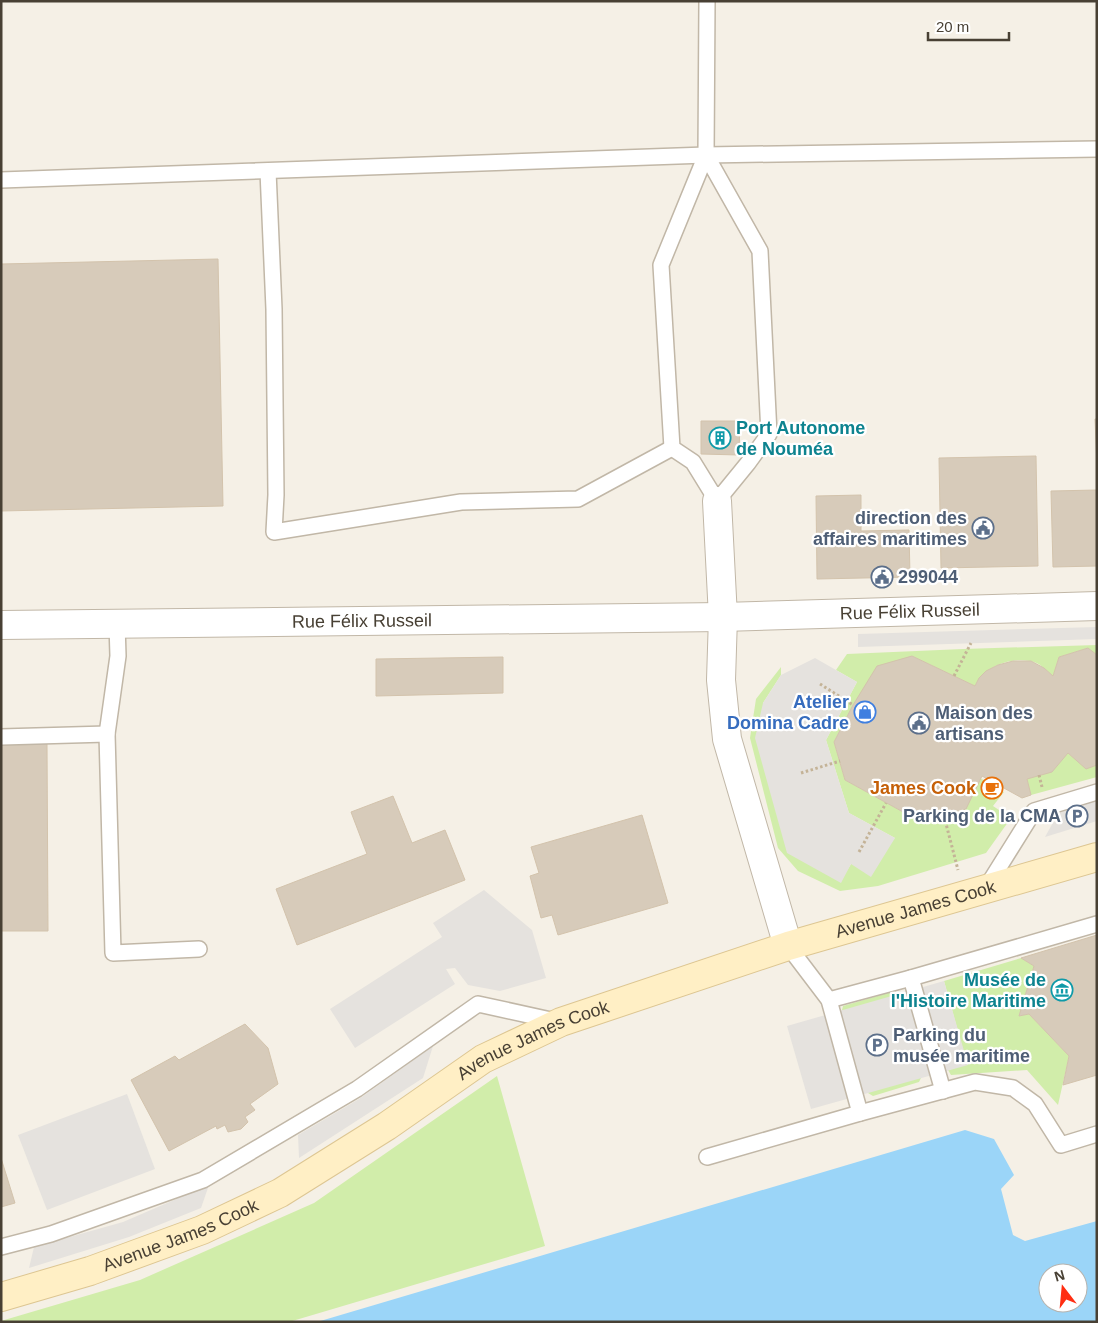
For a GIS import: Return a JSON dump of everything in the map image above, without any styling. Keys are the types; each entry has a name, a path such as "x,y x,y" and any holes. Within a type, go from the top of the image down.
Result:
{"main road":[{"name":"Avenue James Cook","path":"1,1297 90,1271 192,1233 280,1193 387,1126 483,1059 561,1022 788,946 1097,857"}],"street":[{"path":"717,501 723,617 721,680 727,739 788,946"},
{"name":"Rue Félix Russeil","path":"1,625 723,617 1097,606"}],"lane":[{"path":"672,448 661,265 706,156 707,1"},
{"path":"1,180 706,156 1097,149"},
{"path":"672,448 693,462 717,501 769,434 760,251 706,156"},
{"path":"268,171 274,309 276,495 274,532 461,502 578,499 672,448"},
{"path":"117,624 118,656 107,734 113,953 199,950"},
{"path":"1,737 107,734"},
{"path":"975,892 1034,811 1097,792"},
{"path":"829,1000 1097,924"},
{"path":"788,946 829,1000 860,1113"},
{"path":"912,978 943,1091"},
{"path":"1,1247 51,1234 203,1180 357,1089 478,1004 561,1022"},
{"path":"707,1157 975,1082 1013,1088 1035,1104 1061,1145 1097,1134"}],"path":[{"path":"954,676 971,643"},
{"path":"820,684 853,705"},
{"path":"801,773 840,761"},
{"path":"859,852 886,803"},
{"path":"944,816 975,892"}],"green space":[{"path":"1097,645 1097,655 1088,648 1059,657 1053,676 1033,662 1022,660 1006,662 984,674 975,686 912,656 853,705 834,742 845,780 923,823 980,778 1004,792 993,806 1011,818 986,853 878,886 840,891 798,871 778,848 750,738 756,699 781,667 781,675 763,703 840,882 851,864 895,838 849,813 826,740 857,682 836,670 847,654"},
{"path":"1068,753 1086,768 1097,765 1097,777 1031,795 1027,779"},
{"path":"1021,958 1034,966 1019,1016 1029,1014 1069,1056 1058,1105 1027,1070 951,1075 948,1070 967,1064 944,981"},
{"path":"891,992 895,995 921,1078 919,1082 873,1096 868,1093 842,1010 843,1006"},
{"path":"497,1076 545,1246 289,1322 1,1322 140,1280 314,1203"}],"shaded area":[{"path":"1097,627 1097,639 858,647 858,634"},
{"path":"815,658 857,682 826,740 849,813 895,838 871,877 851,864 841,883 787,853 755,738 763,703 781,675"},
{"name":"Parking de la CMA","path":"1097,799 1097,821 1045,837 1060,810"},
{"path":"484,890 532,930 546,978 500,991 468,985 455,968 446,969 455,984 355,1048 330,1009 442,937 433,923"},
{"name":"Parking du musée maritime","path":"944,981 968,1065 811,1109 787,1026"},
{"path":"433,1046 423,1078 299,1158 298,1135 359,1099"},
{"path":"127,1094 155,1169 47,1210 18,1135"},
{"path":"209,1185 201,1208 129,1237 29,1268 34,1247 123,1222"}],"water":[{"path":"965,1130 994,1139 1014,1175 1001,1189 1013,1235 1025,1241 1097,1221 1097,1322 317,1322"}],"building":[{"path":"218,259 223,506 1,511 1,264"},
{"path":"1095,419 1097,419 1097,465"},
{"name":"Port Autonome de Nouméa","path":"701,421 740,421 739,455 701,454"},
{"path":"1036,456 1038,566 941,568 939,458"},
{"path":"1097,490 1097,566 1053,567 1051,491"},
{"path":"861,495 861,531 909,530 910,577 817,579 816,496"},
{"path":"1088,648 1097,655 1097,765 1086,769 1068,753 1052,772 1027,779 1031,795 1022,798 982,776 966,809 923,823 845,780 834,742 853,705 877,666 912,656 975,686 979,678 986,671 1013,661 1031,661 1044,668 1053,676 1059,657"},
{"path":"503,657 503,693 376,696 376,659"},
{"path":"1,743 47,743 48,931 1,931"},
{"path":"393,796 412,843 445,830 465,880 297,945 276,889 367,854 351,812"},
{"path":"642,815 668,903 558,935 552,915 541,918 530,876 539,873 531,847"},
{"name":"Musée de l'Histoire Maritime","path":"1097,935 1097,1075 1063,1085 1069,1056 1029,1014 1019,1016 1034,966 1021,958"},
{"path":"245,1024 268,1048 278,1084 250,1104 255,1110 245,1117 248,1122 241,1129 228,1132 225,1125 217,1129 216,1126 169,1151 131,1080 175,1056 179,1060"},
{"path":"1,1158 15,1203 1,1207"}],"place":[{"name":"Port Autonome de Nouméa","path":"720,438"},
{"name":"direction des affaires maritimes","path":"983,528"},
{"name":"299044","path":"882,577"},
{"name":"Atelier Domina Cadre","path":"865,712"},
{"name":"Maison des artisans","path":"919,723"},
{"name":"James Cook","path":"992,788"},
{"name":"Parking de la CMA","path":"1077,816"},
{"name":"Musée de l'Histoire Maritime","path":"1062,990"},
{"name":"Parking du musée maritime","path":"877,1045"}]}
